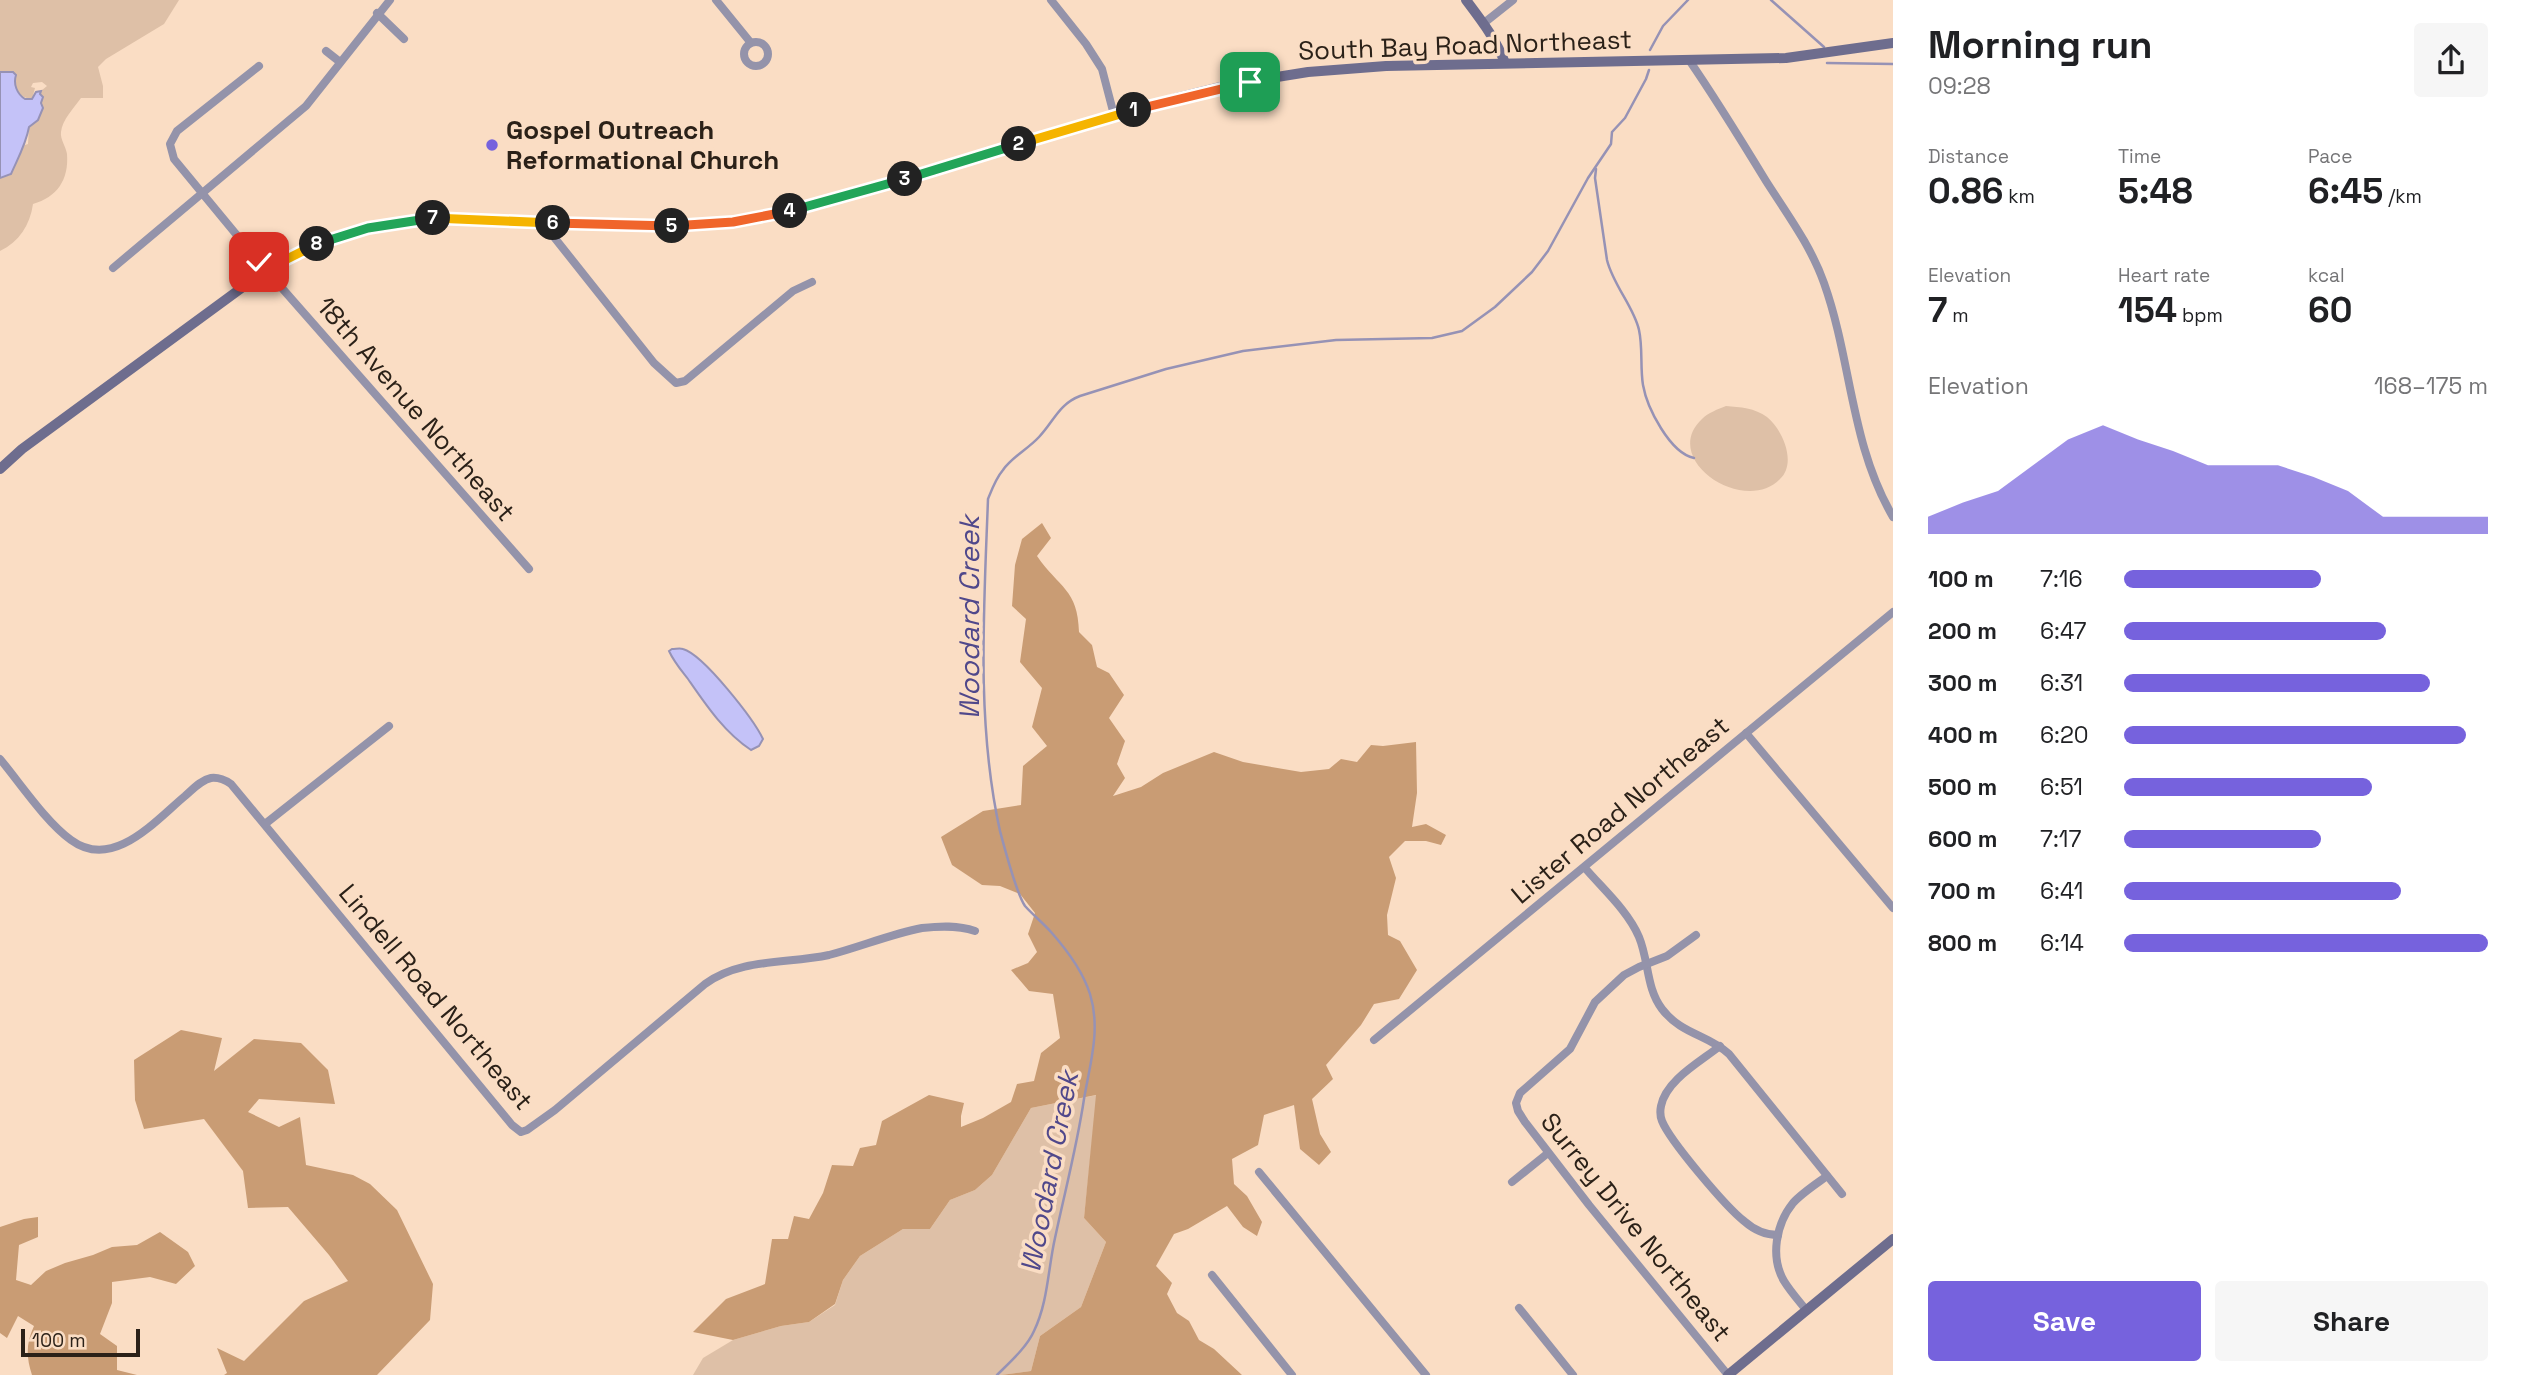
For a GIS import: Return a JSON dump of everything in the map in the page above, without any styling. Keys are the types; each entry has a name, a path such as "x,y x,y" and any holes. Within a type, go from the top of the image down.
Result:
{"street":[{"path":"113,268 306,106 377,13 390,0"},
{"path":"716,0 751,43"},
{"path":"1051,0 1102,69 1114,115"},
{"path":"1466,0 1484,23 1505,63"},
{"path":"1484,23 1513,0"},
{"path":"377,13 404,39"},
{"name":"South Bay Road Northeast","path":"0,469 22,449 265,270 324,241 392,223 436,218 685,226 758,218 809,206 1114,115 1227,85 1308,72 1386,66 1804,57 1893,43"},
{"path":"326,51 340,62"},
{"path":"1689,60 1814,259 1834,315 1855,419 1868,464 1893,517"},
{"name":"18th Avenue Northeast","path":"259,65 183,125 171,138 174,159 265,270 529,569"},
{"path":"542,222 654,363 676,383 685,382 793,291 811,282"},
{"name":"Lister Road Northeast","path":"1374,1040 1586,868 1893,612"},
{"path":"265,824 389,726"},
{"path":"1746,733 1893,908"},
{"name":"Lindell Road Northeast","path":"0,760 59,830 72,841 96,850 111,849 129,842 197,785 209,779 219,778 232,784 512,1125 521,1132 555,1110 705,984 721,974 756,964 828,955 921,929 954,926 975,931"},
{"path":"1586,868 1632,924 1645,951 1652,990 1660,1007 1682,1029 1720,1046 1737,1063 1842,1194"},
{"path":"1646,964 1678,950 1696,935"},
{"name":"Surrey Drive Northeast","path":"1646,964 1625,975 1595,1002 1570,1049 1525,1087 1516,1103 1518,1111 1548,1153 1728,1375"},
{"path":"1720,1046 1671,1085 1663,1096 1660,1110 1662,1120 1672,1138 1732,1211 1755,1229 1777,1235"},
{"path":"1512,1182 1548,1153"},
{"path":"1259,1172 1426,1375"},
{"path":"1807,1311 1784,1281 1777,1267 1777,1235 1784,1217 1794,1203 1827,1176"},
{"path":"1728,1375 1893,1239"},
{"path":"1212,1275 1292,1375"},
{"path":"1519,1308 1573,1375"}],"shaded area":[{"path":"0,0 179,0 164,24 106,59 98,67 103,98 81,98 62,128 61,137 67,163 60,186 49,197 33,204 22,232 13,243 0,251 0,178 9,176 22,146 28,144 29,127 40,114 41,91 47,86 42,82 33,83 31,87 35,88 32,99 27,98 18,90 13,72 0,72"},
{"path":"1726,406 1747,408 1762,414 1773,423 1783,438 1788,456 1785,472 1765,489 1747,491 1728,487 1711,478 1698,465 1691,450 1692,435 1702,419"},
{"path":"1042,523 1051,538 1037,556 1071,597 1078,618 1079,632 1092,645 1097,667 1109,673 1124,695 1109,718 1125,741 1117,764 1125,778 1113,796 1141,787 1163,773 1214,752 1243,762 1301,772 1329,769 1341,759 1357,762 1371,745 1416,742 1417,793 1412,827 1426,824 1446,835 1441,845 1426,841 1405,841 1389,857 1396,878 1387,915 1388,935 1400,941 1417,970 1399,999 1374,1004 1361,1025 1326,1065 1333,1079 1312,1099 1320,1134 1331,1152 1319,1165 1300,1149 1294,1105 1264,1115 1258,1145 1232,1159 1234,1184 1247,1196 1262,1222 1257,1236 1243,1227 1227,1206 1188,1229 1174,1234 1156,1266 1172,1283 1167,1294 1177,1313 1189,1321 1199,1340 1214,1349 1242,1375 1001,1375 1031,1371 1040,1336 1081,1307 1106,1242 1084,1218 1096,1095 1031,1108 992,1175 975,1190 950,1200 930,1229 903,1229 860,1256 843,1280 835,1304 809,1322 781,1326 733,1340 693,1332 726,1299 765,1284 772,1239 788,1239 794,1216 809,1219 823,1193 832,1165 853,1166 860,1148 876,1145 882,1121 929,1095 964,1103 961,1127 983,1118 1011,1102 1017,1084 1034,1081 1041,1053 1060,1038 1053,994 1029,991 1011,970 1028,963 1037,952 1028,934 1035,913 1020,894 1000,886 982,885 952,865 941,837 983,811 1021,805 1023,766 1047,746 1032,727 1042,688 1020,662 1026,619 1012,606 1015,565 1022,539"},
{"path":"181,1030 222,1038 214,1071 254,1039 301,1043 328,1070 335,1104 259,1099 248,1112 279,1127 300,1117 306,1165 353,1175 370,1184 397,1210 433,1284 430,1320 377,1375 224,1375 227,1373 217,1348 244,1361 304,1301 348,1281 288,1207 248,1208 243,1171 204,1119 144,1129 135,1100 134,1060"},
{"path":"1097,1095 1084,1218 1106,1242 1081,1307 1040,1336 1031,1371 1001,1375 693,1375 703,1358 733,1340 781,1326 809,1322 835,1305 843,1280 860,1256 903,1229 930,1229 950,1200 975,1190 992,1175 1031,1108"},
{"path":"38,1217 38,1237 19,1245 16,1280 31,1285 46,1271 65,1263 112,1247 137,1245 160,1232 188,1252 195,1266 176,1284 150,1277 112,1282 112,1303 100,1334 117,1346 117,1370 137,1375 32,1375 28,1350 34,1326 18,1316 7,1338 0,1333 0,1227"}],"water":[{"path":"0,72 13,72 16,75 16,88 25,99 32,99 36,92 41,91 43,108 38,120 29,127 11,174 0,178"},
{"path":"682,649 692,654 715,675 758,730 763,739 759,746 751,750 724,726 675,662 669,651"}],"waterway":[{"name":"Woodard Creek","path":"1650,50 1663,26 1688,0"},
{"path":"1771,0 1824,47"},
{"path":"1827,63 1893,64"},
{"name":"Woodard Creek","path":"997,1375 1027,1343 1039,1320 1081,1117 1095,1020 1090,994 1079,969 1057,939 1022,900 1000,831 992,790 987,749 984,666 988,499 994,484 1007,465 1039,437 1062,408 1080,396 1166,369 1243,351 1336,340 1432,338 1462,331 1495,307 1532,272 1548,251 1588,178 1611,144 1612,132 1625,118 1649,70"},
{"path":"1596,169 1607,260 1639,330 1645,395 1668,439 1676,448 1694,458"}],"place":[{"name":"Gospel Outreach Reformational Church","path":"492,145"}],"route":[{"path":"259,262 265,270 305,249 345,234 392,223 436,218 685,226 758,218 907,178 1114,115 1227,85 1250,82"}]}
